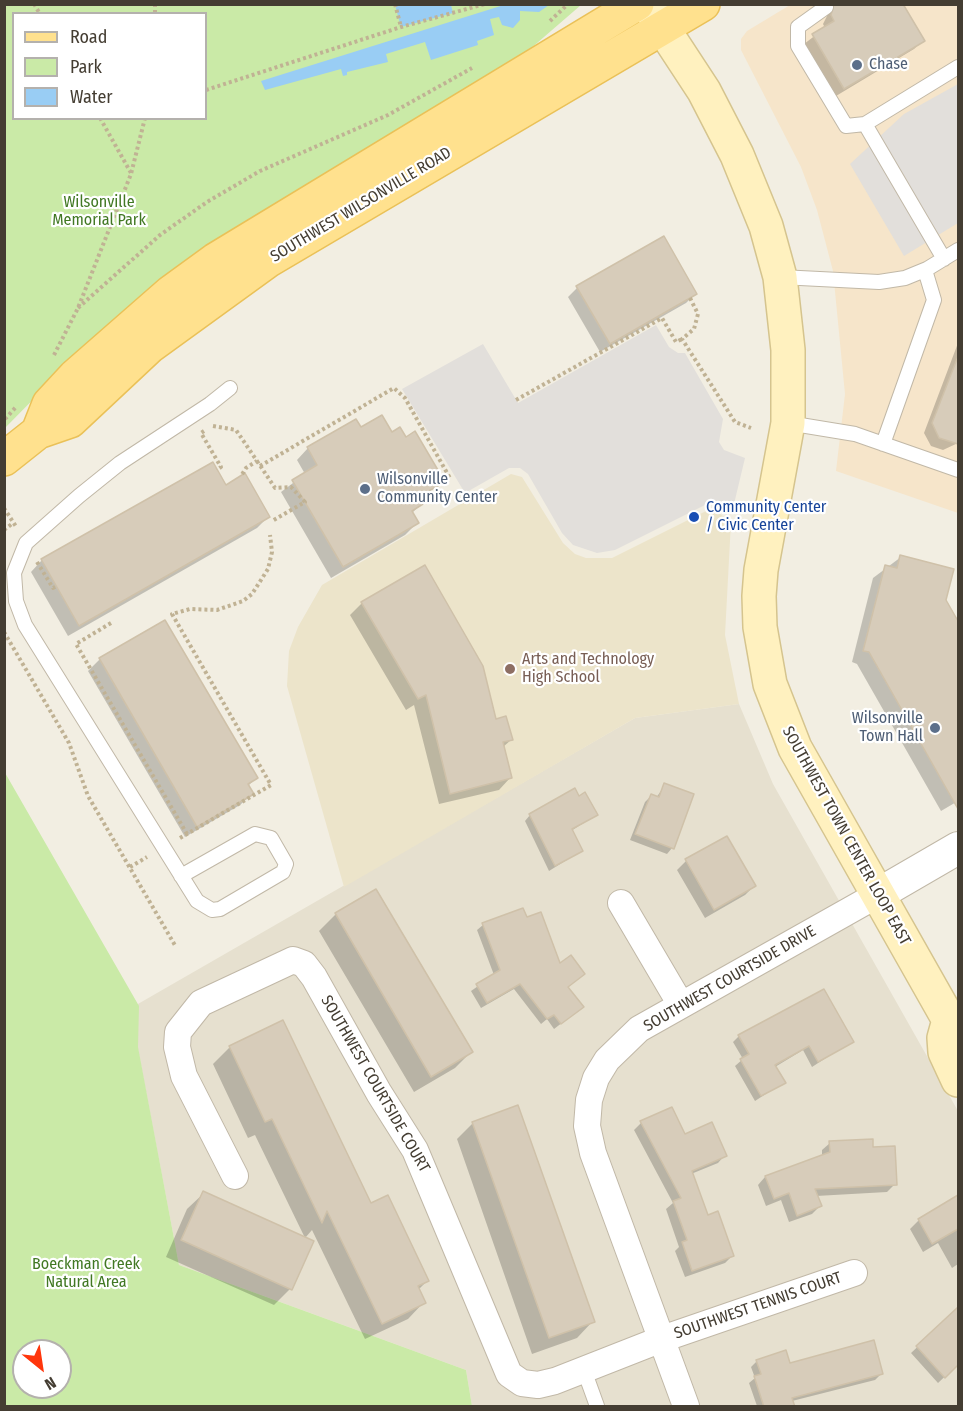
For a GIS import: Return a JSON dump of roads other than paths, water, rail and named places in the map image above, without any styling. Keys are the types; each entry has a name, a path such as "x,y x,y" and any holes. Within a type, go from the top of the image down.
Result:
{"main road":[{"name":"SOUTHWEST WILSONVILLE ROAD","path":"38,432 49,404 97,355 171,292 216,260 310,201 637,4"},
{"name":"SOUTHWEST WILSONVILLE ROAD","path":"4,459 38,432 70,421 149,347 269,260 655,16 703,4"},
{"name":"SOUTHWEST TOWN CENTER LOOP EAST","path":"655,16 704,92 737,155 769,234 780,277 788,350 788,423 761,570 759,627 765,662 778,707 795,748 877,895 954,1022 945,1033 945,1052 958,1080"}],"street":[{"name":"SOUTHWEST COURTSIDE DRIVE","path":"686,1407 593,1153 588,1117 589,1100 596,1078 607,1060 639,1029 958,848"},
{"path":"621,903 681,1005"},
{"name":"SOUTHWEST COURTSIDE COURT","path":"235,1176 184,1076 177,1047 178,1032 201,1003 280,964 298,960 314,977 379,1093 415,1150 509,1374 522,1383 538,1385 584,1370 662,1339"},
{"name":"SOUTHWEST TENNIS COURT","path":"662,1339 854,1273"}],"lane":[{"path":"826,7 798,27 798,46 846,126 865,124 958,67"},
{"path":"865,124 944,259"},
{"path":"780,277 879,282 905,278 925,270 958,250"},
{"path":"884,444 934,300 925,270"},
{"path":"182,876 255,834 272,838 285,864 283,872 220,909 212,910 197,901 25,625 16,601 14,573 26,543 79,496 120,463 210,405 230,388"},
{"path":"788,423 855,434 958,470"},
{"path":"584,1370 597,1407"}],"water":[{"path":"507,4 549,5 539,12 520,11 520,20 513,28 502,25 499,17 490,19 494,35 477,41 478,45 431,60 425,42 386,54 388,62 347,72 347,75 343,76 341,69 265,90 261,81"},
{"path":"395,5 451,5 453,13 401,27"}],"place":[{"name":"Chase","path":"857,65"},
{"name":"Wilsonville Community Center","path":"365,489"},
{"name":"Community Center / Civic Center","path":"694,517"},
{"name":"Arts and Technology High School","path":"510,669"},
{"name":"Wilsonville Town Hall","path":"935,728"}],"park label":[{"name":"Wilsonville Memorial Park","path":"99,212"},
{"name":"Boeckman Creek Natural Area","path":"86,1274"}]}
